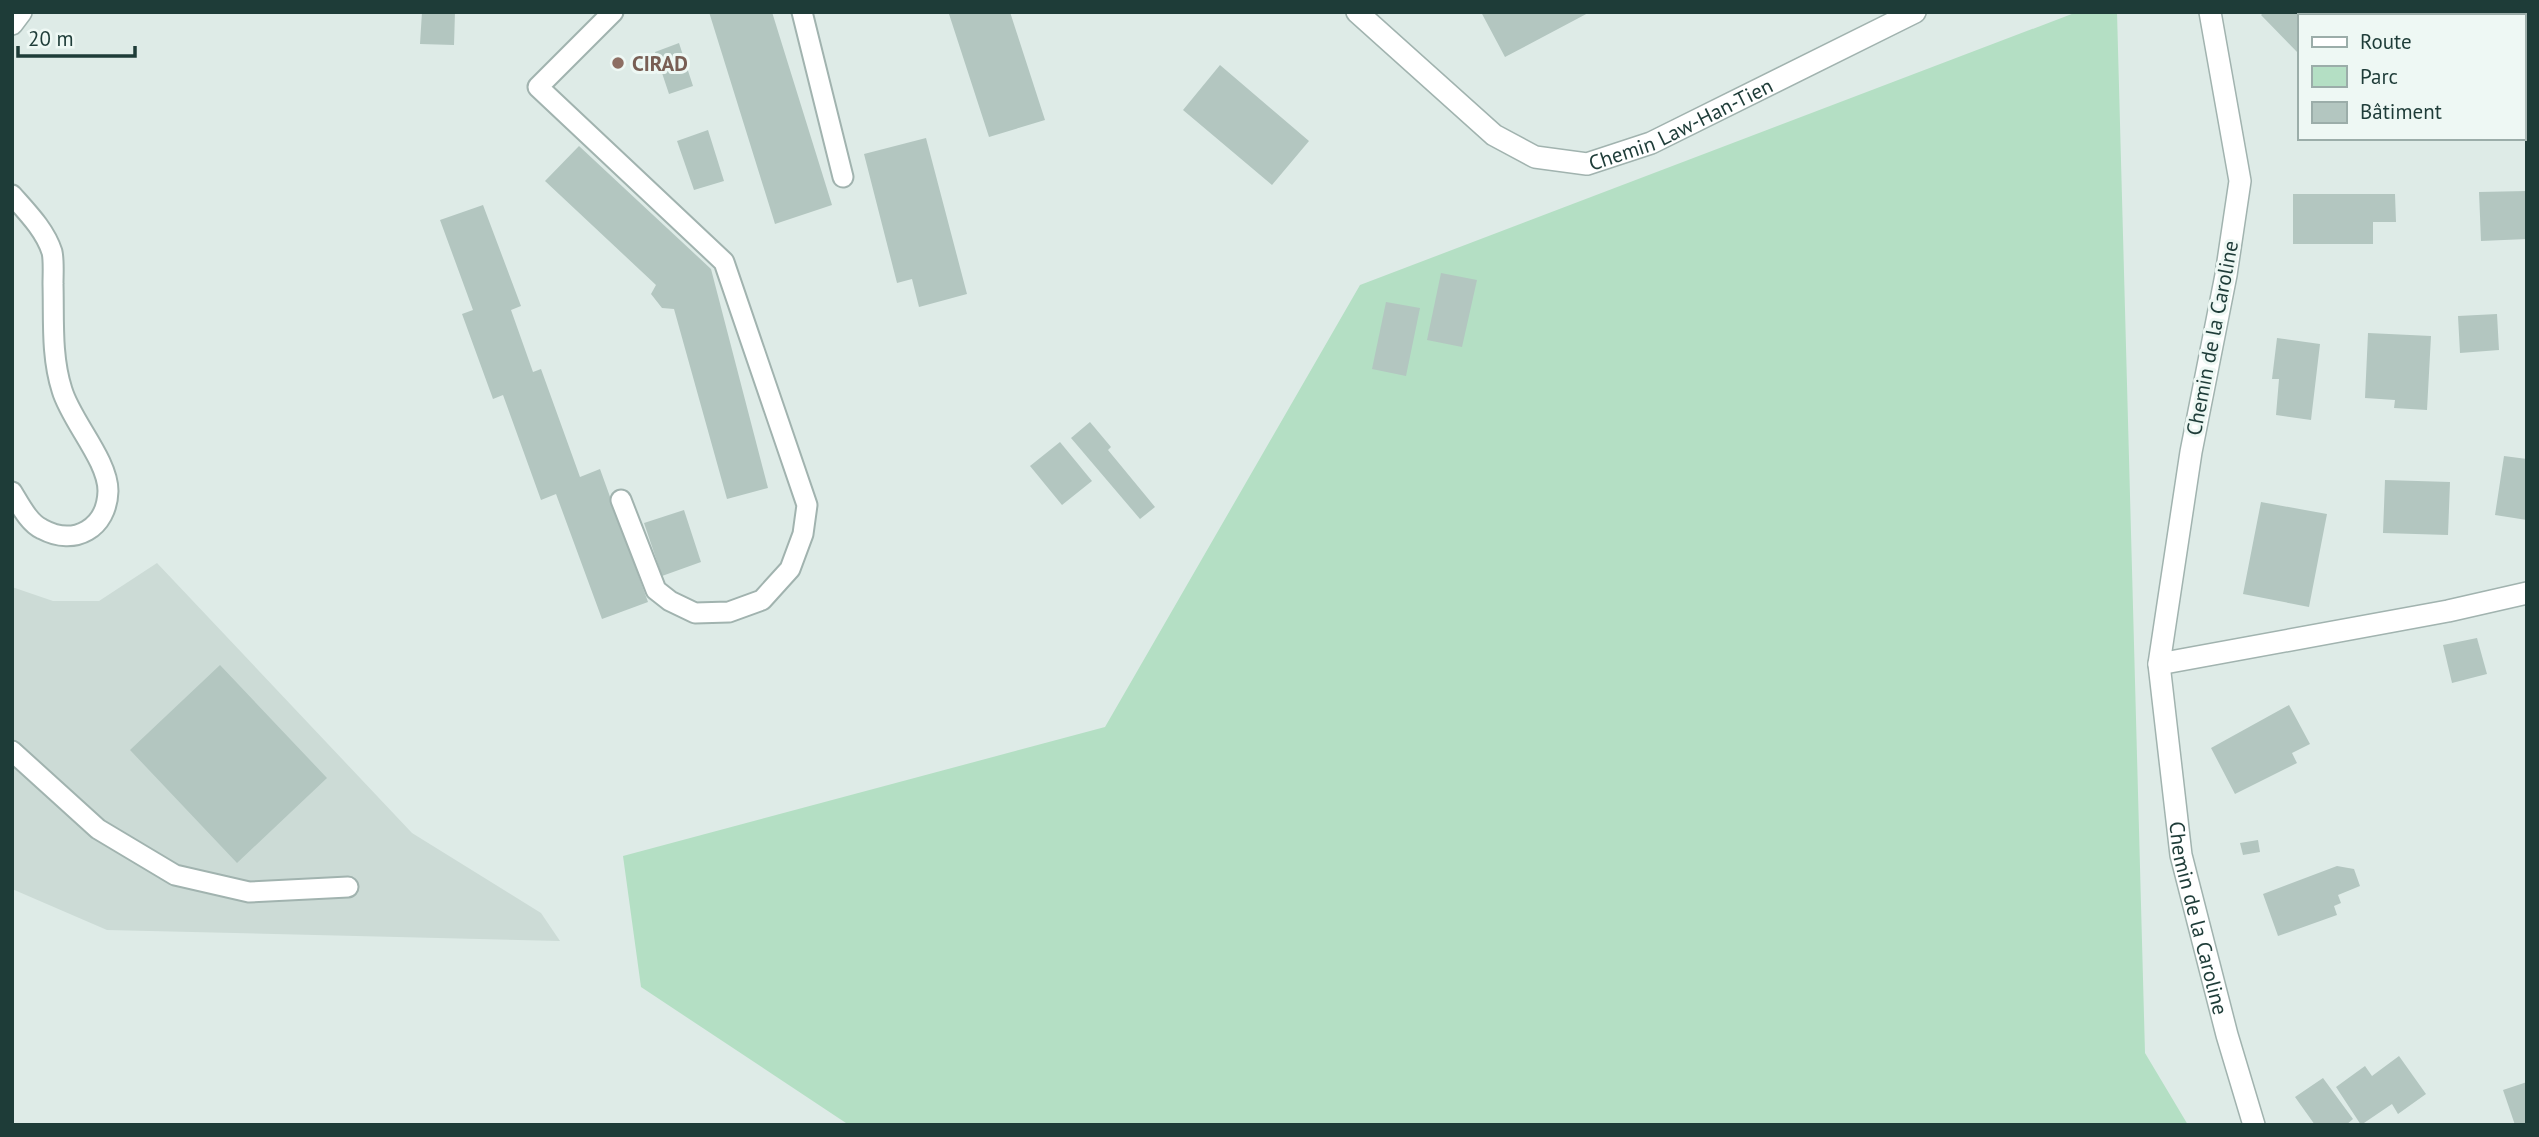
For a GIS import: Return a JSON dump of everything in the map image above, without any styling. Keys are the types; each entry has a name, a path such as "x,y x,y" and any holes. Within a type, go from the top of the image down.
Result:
{"street":[{"path":"12,24 21,12"},
{"name":"Chemin Law-Han-Tien","path":"1357,12 1494,135 1535,157 1587,164 1651,143 1914,12"},
{"name":"Chemin de la Caroline","path":"2210,12 2240,181 2226,275 2191,452 2159,664 2181,855 2227,1035 2254,1125"},
{"path":"2159,664 2448,611 2527,593"}],"lane":[{"path":"613,12 538,87 724,262 807,505 803,534 790,569 762,600 729,612 695,613 670,601 656,590 621,500"},
{"path":"802,12 844,177"},
{"path":"12,195 33,218 52,252 56,361 61,388 71,415 101,464 108,489 104,515 85,533 62,537 40,528 23,510 12,492"},
{"path":"12,751 98,829 175,876 249,892 348,887"}],"shaded area":[{"path":"157,563 412,833 541,913 560,941 107,930 12,889 12,587 53,601 99,601"}],"green space":[{"path":"2077,12 2117,12 2145,1053 2188,1125 849,1125 641,987 623,856 1105,727 1360,285"}],"building":[{"path":"422,12 455,12 454,45 420,44"},
{"path":"709,12 772,12 832,205 775,224"},
{"path":"1010,12 1045,120 989,137 949,14"},
{"path":"1481,12 1590,12 1505,57"},
{"path":"2264,12 2314,14 2298,14 2298,53 2261,15"},
{"path":"2367,12 2409,12 2407,14"},
{"path":"2493,12 2527,12 2527,43 2525,44 2525,14"},
{"path":"679,43 693,86 669,94 655,52"},
{"path":"1220,65 1309,141 1272,185 1183,110"},
{"path":"708,130 724,181 694,190 677,141"},
{"path":"926,138 967,294 919,307 912,279 897,283 864,154"},
{"path":"579,146 711,269 768,488 727,499 674,309 662,308 651,294 656,285 545,181"},
{"path":"2527,191 2527,239 2481,241 2479,192"},
{"path":"2293,194 2395,194 2396,222 2373,222 2373,244 2293,244"},
{"path":"483,205 521,306 511,310 533,372 541,369 580,477 600,469 648,602 602,619 556,494 541,500 503,395 493,399 462,314 473,310 440,220"},
{"path":"1441,273 1477,280 1462,347 1427,340"},
{"path":"1386,302 1420,308 1406,376 1372,369"},
{"path":"2497,314 2499,350 2460,353 2458,316"},
{"path":"2368,333 2431,336 2427,410 2394,408 2395,400 2365,398"},
{"path":"2277,338 2320,344 2311,420 2276,415 2279,379 2272,379"},
{"path":"1090,422 1111,447 1108,450 1155,507 1140,519 1071,438"},
{"path":"1060,442 1092,481 1062,505 1030,466"},
{"path":"2504,456 2527,459 2527,520 2495,515"},
{"path":"2385,480 2450,482 2448,535 2383,533"},
{"path":"2261,502 2327,514 2309,607 2243,594"},
{"path":"684,510 701,562 662,576 644,523"},
{"path":"2477,638 2487,674 2452,683 2443,645"},
{"path":"220,665 327,778 237,863 130,750"},
{"path":"2289,705 2310,744 2292,753 2297,763 2235,794 2211,748"},
{"path":"2258,840 2260,852 2243,855 2240,843"},
{"path":"2337,866 2354,869 2360,886 2338,895 2341,903 2334,906 2337,915 2278,936 2263,894"},
{"path":"2399,1056 2426,1094 2398,1114 2392,1104 2361,1125 2336,1087 2365,1066 2372,1076"},
{"path":"2323,1078 2353,1119 2346,1125 2315,1125 2295,1097"},
{"path":"2527,1082 2527,1125 2515,1125 2503,1090"}],"place":[{"name":"CIRAD","path":"618,63"}]}
